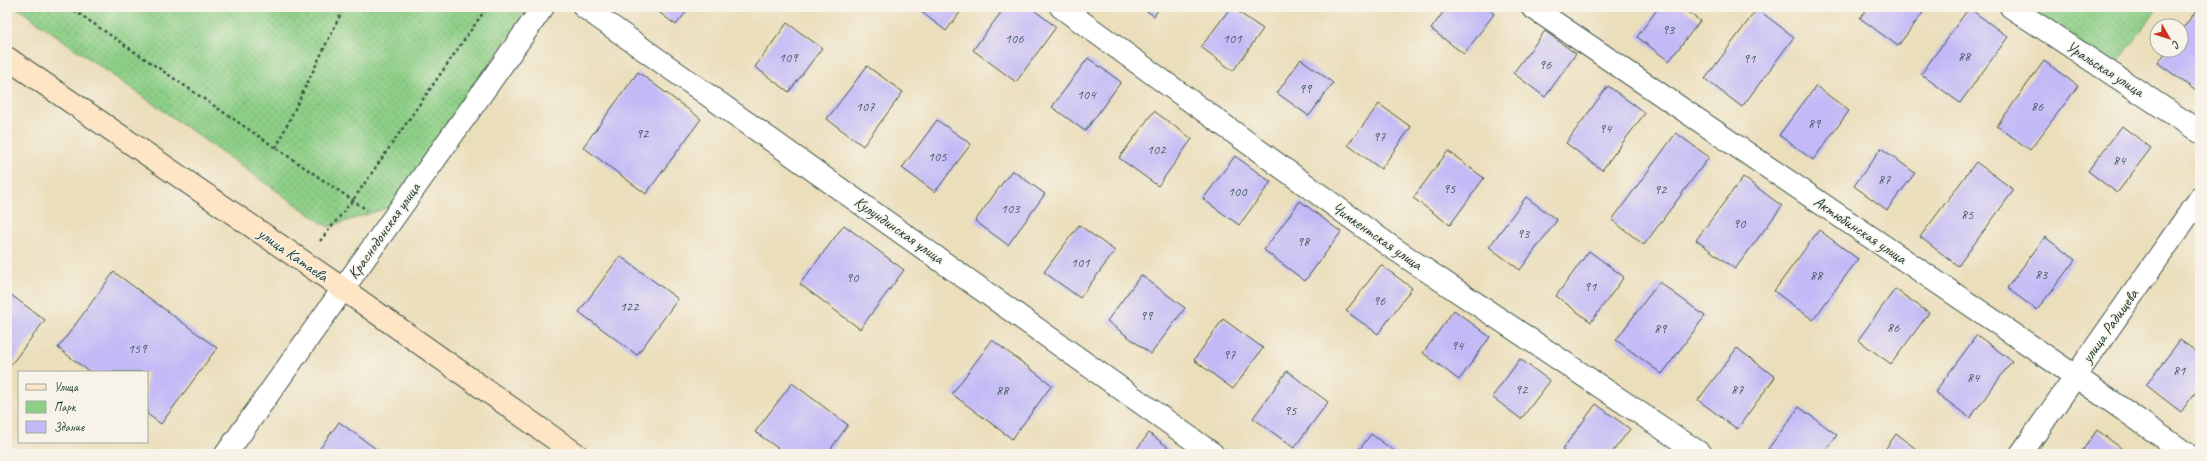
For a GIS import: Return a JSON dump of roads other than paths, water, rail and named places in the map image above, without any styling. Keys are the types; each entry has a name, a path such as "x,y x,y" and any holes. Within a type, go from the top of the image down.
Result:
{"street":[{"name":"Краснодонская улица","path":"226,454 542,7"},
{"name":"Кулундинская улица","path":"584,7 1213,454"},
{"name":"Чимкентская улица","path":"1061,7 1390,246 1700,454"},
{"name":"Актюбинская улица","path":"1532,7 2075,376 2186,454"},
{"name":"Уральская улица","path":"2011,7 2200,132"},
{"name":"улица Катаева","path":"7,58 343,289 576,454"},
{"name":"улица Радищева","path":"2021,454 2200,198"}]}
